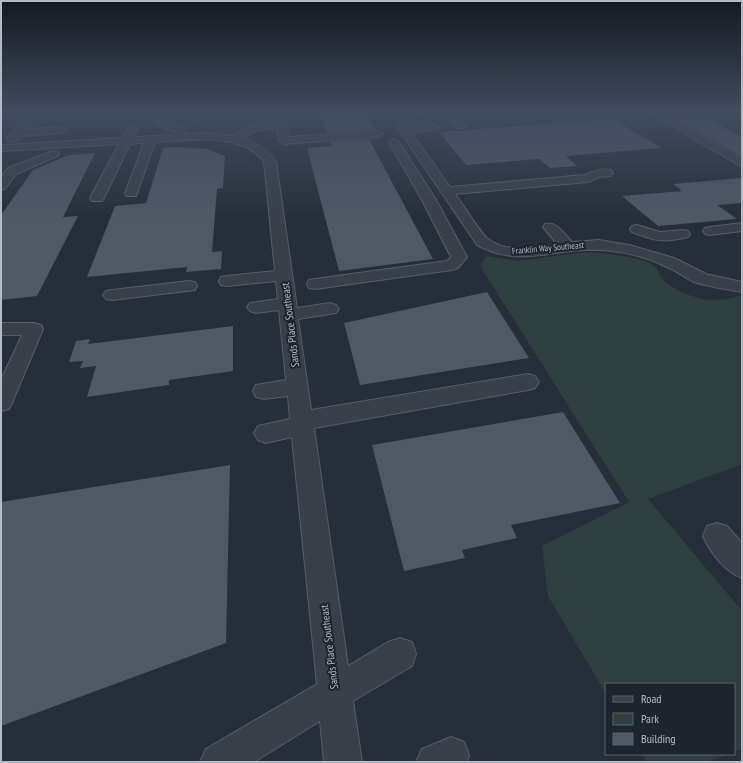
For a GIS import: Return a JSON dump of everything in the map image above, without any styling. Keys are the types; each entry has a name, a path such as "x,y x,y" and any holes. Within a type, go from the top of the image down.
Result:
{"street":[{"path":"98,198 117,149"},
{"path":"131,193 147,149"},
{"path":"250,149 255,150"},
{"path":"256,307 287,296 318,277 452,265 459,257 430,200 398,149"},
{"name":"Franklin Way Southeast","path":"417,149 482,242 489,247 504,252 521,253 589,245 607,245 668,260 700,278 742,287"},
{"path":"717,149 742,163"},
{"name":"Sands Place Southeast","path":"255,150 270,162 271,168 335,693 340,759"},
{"path":"1,186 7,171 53,154"},
{"path":"447,191 588,178 596,174 607,173"},
{"path":"550,227 568,247"},
{"path":"710,231 742,227"},
{"path":"637,229 659,237 683,234"},
{"path":"651,256 659,237"},
{"path":"227,281 287,296 330,309"},
{"path":"112,295 189,286"},
{"path":"1,329 34,328 1,403"},
{"path":"266,433 302,423 528,382"},
{"path":"264,391 298,386"},
{"path":"717,536 742,564"},
{"path":"219,762 400,654"}],"green space":[{"path":"588,252 621,256 640,260 653,265 661,277 672,287 696,297 712,300 724,300 740,296 742,297 742,464 648,499 742,611 742,749 735,752 735,683 605,683 605,692 548,596 542,546 629,502 480,266 486,256 517,261"},
{"path":"643,755 726,755 706,762 647,762"}],"building":[{"path":"163,149 207,149 225,156 223,188 217,189 212,252 222,251 221,269 186,272 187,267 87,277 115,206 146,203"},
{"path":"307,149 374,149 433,259 339,271"},
{"path":"453,149 654,149 566,156 577,166 550,168 539,159 466,165"},
{"path":"729,149 742,149 742,156"},
{"path":"95,153 63,217 78,216 37,296 1,300 1,215 33,170 69,155"},
{"path":"742,178 742,203 717,205 737,219 658,226 622,196 682,191 673,184"},
{"path":"487,292 529,358 360,385 344,323"},
{"path":"233,326 233,371 169,380 169,385 87,397 96,366 80,368 83,361 69,362 76,341 90,339 88,344"},
{"path":"563,412 620,503 511,525 517,538 462,550 465,558 404,571 372,445"},
{"path":"230,465 226,643 1,726 1,502"}]}
